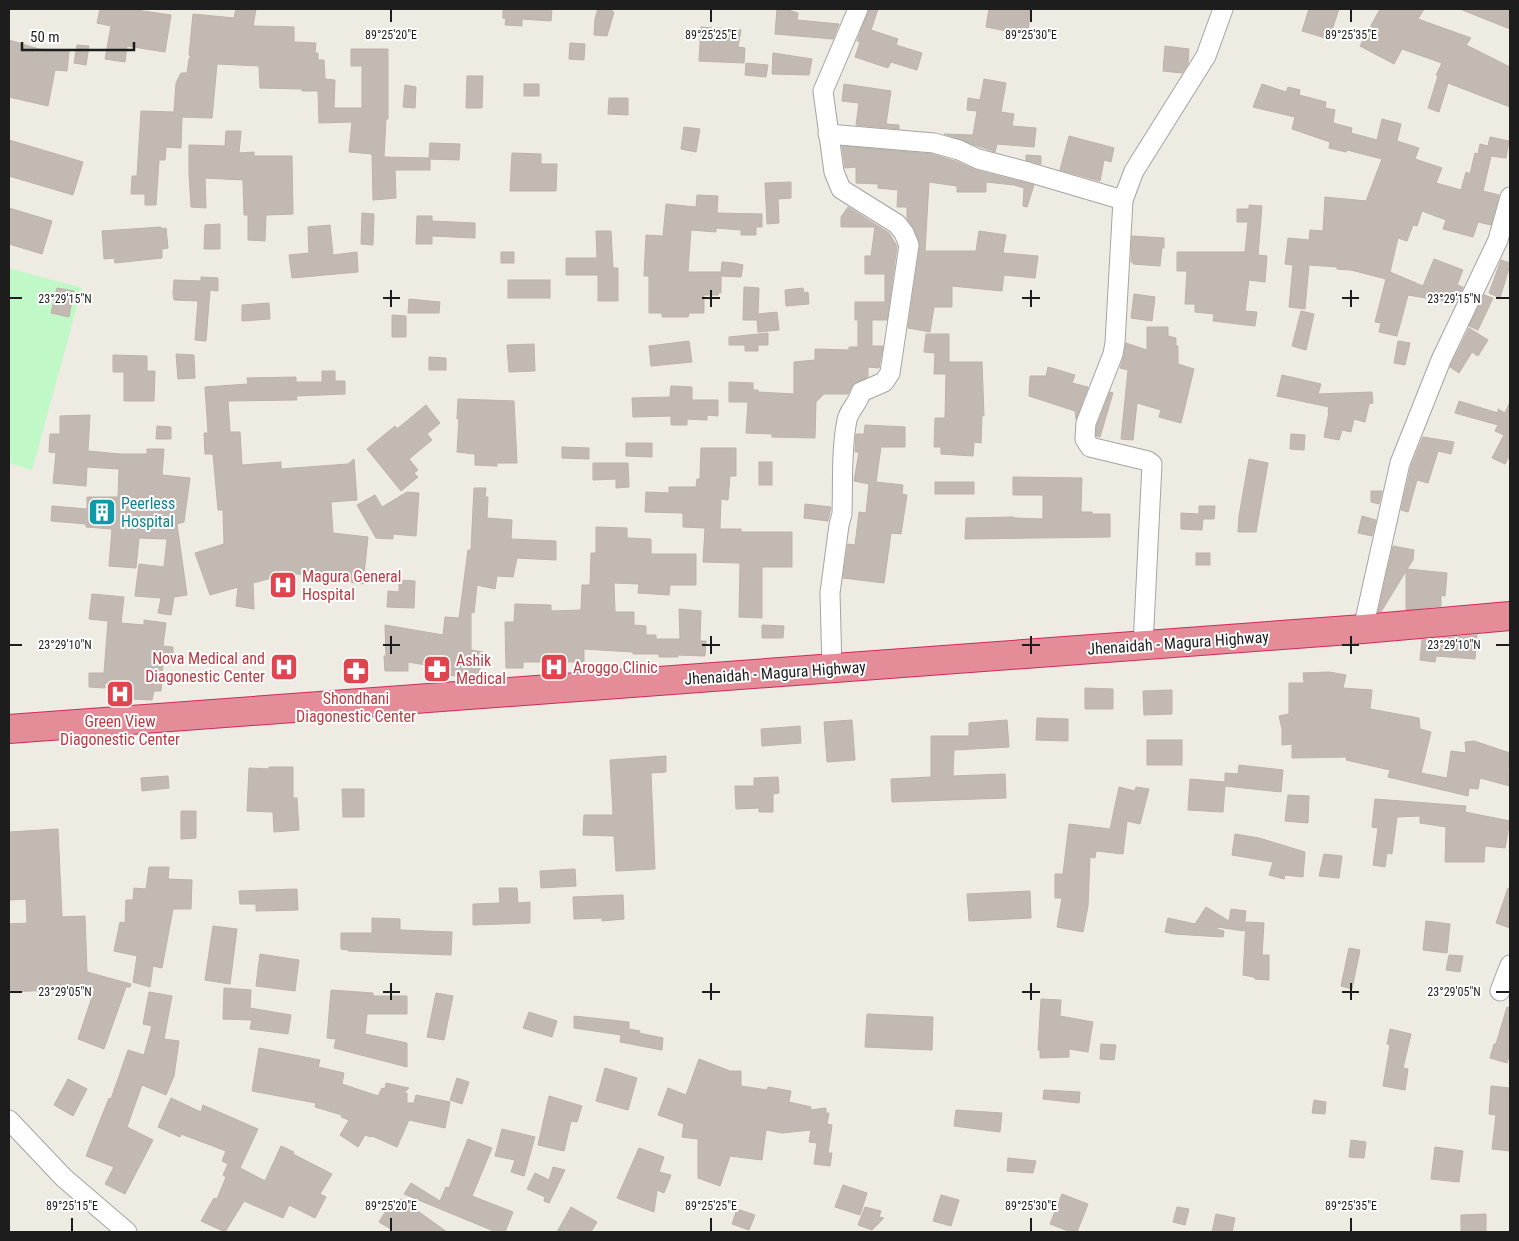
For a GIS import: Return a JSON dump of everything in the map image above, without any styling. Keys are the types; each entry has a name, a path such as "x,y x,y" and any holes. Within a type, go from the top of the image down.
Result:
{"highway":[{"name":"Jhenaidah - Magura Highway","path":"9,729 1363,630 1510,616"}],"street":[{"path":"832,669 830,593 842,514 845,437 848,417 858,402 860,392 884,382 890,373 909,245 904,233 897,224 841,189 834,172 823,91 858,9"},
{"path":"1144,646 1152,464 1148,461 1090,446 1086,439 1086,423 1113,354 1115,343 1122,200 1134,171 1206,56 1223,9"},
{"path":"828,134 934,143 959,150 978,159 1122,200"},
{"path":"1363,630 1400,463 1441,360 1498,240 1510,197"},
{"path":"1500,991 1510,965"},
{"path":"9,1120 64,1178 127,1232"}],"green space":[{"path":"9,268 82,288 32,470 9,463"}],"building":[{"path":"100,9 129,9 171,15 165,52 127,46 125,62 105,59 111,26 97,23"},
{"path":"236,9 256,9 253,26 294,27 294,42 316,43 315,53 318,53 318,60 324,60 325,79 335,80 334,108 362,108 362,66 351,66 351,49 388,49 388,119 386,119 384,157 429,158 430,143 460,144 459,160 430,159 430,170 395,170 396,198 373,200 372,154 349,152 352,122 319,123 318,91 260,88 259,66 217,64 212,118 182,117 181,148 166,147 165,160 159,160 156,205 145,205 145,194 131,194 132,176 137,176 141,111 174,112 176,83 181,73 187,73 191,56 189,55 193,14 234,18"},
{"path":"503,9 552,9 551,21 522,19 522,26 505,25 506,19 503,18"},
{"path":"598,9 612,9 614,12 607,36 594,35"},
{"path":"777,9 798,13 797,20 839,24 833,39 775,34"},
{"path":"869,9 878,9 871,30 898,39 896,45 922,53 917,70 891,62 888,68 855,57 860,42 857,41"},
{"path":"989,9 1030,9 1028,35 986,27"},
{"path":"1309,9 1339,9 1329,39 1302,31"},
{"path":"1380,9 1424,9 1418,19 1471,38 1466,45 1510,67 1510,107 1448,83 1439,112 1428,108 1438,76 1436,75 1442,63 1402,49 1394,64 1360,46"},
{"path":"1460,9 1510,9 1510,29"},
{"path":"701,27 741,30 738,47 745,48 744,63 699,61"},
{"path":"9,40 39,49 69,51 67,71 55,70 48,106 9,97"},
{"path":"570,43 585,44 584,60 569,59"},
{"path":"77,45 89,46 86,65 74,63"},
{"path":"1165,46 1189,49 1188,64 1182,73 1163,71"},
{"path":"773,53 812,59 809,75 772,74"},
{"path":"746,63 768,65 766,77 745,75"},
{"path":"467,76 483,76 482,108 466,108"},
{"path":"984,79 1006,83 1001,112 1014,114 1012,126 1036,128 1034,147 997,144 995,152 944,134 973,135 977,111 967,110 968,98 980,100"},
{"path":"524,84 539,84 539,96 524,96"},
{"path":"844,84 891,91 886,124 899,125 899,129 856,125 859,103 842,101"},
{"path":"1262,84 1286,92 1288,87 1300,90 1299,95 1326,102 1325,108 1335,110 1333,123 1352,128 1351,133 1377,140 1382,119 1401,124 1397,141 1419,148 1415,159 1442,168 1436,183 1461,190 1466,172 1470,174 1475,153 1478,154 1480,144 1488,146 1490,137 1509,141 1506,158 1491,156 1483,191 1499,195 1491,225 1478,222 1473,237 1443,229 1446,220 1422,211 1417,226 1413,225 1407,241 1398,238 1390,272 1423,286 1434,259 1463,270 1457,285 1463,287 1457,300 1450,297 1449,302 1408,295 1397,336 1379,332 1381,323 1375,322 1386,279 1351,270 1337,269 1337,267 1309,265 1305,309 1289,307 1293,265 1285,264 1288,238 1309,240 1310,230 1323,231 1325,197 1366,201 1382,159 1347,150 1346,152 1329,148 1330,142 1292,129 1295,117 1253,107"},
{"path":"405,85 416,87 415,108 403,107"},
{"path":"609,98 628,98 628,115 608,114"},
{"path":"684,127 700,129 696,152 681,149"},
{"path":"226,131 241,131 239,153 254,152 254,156 292,156 293,214 266,215 265,241 248,240 248,215 244,215 243,180 205,178 206,208 191,207 189,145 225,146"},
{"path":"1069,136 1114,148 1111,162 1104,160 1100,181 1060,170"},
{"path":"9,140 83,162 73,195 9,176"},
{"path":"842,146 932,154 975,170 1034,185 1027,207 1023,206 1024,188 1014,185 986,182 986,192 957,192 957,186 929,182 925,251 976,251 979,231 1006,235 1003,253 1038,256 1035,278 1004,275 1002,291 952,286 952,307 934,307 930,332 908,328 920,246 914,229 907,218 907,207 897,207 898,190 878,188 878,184 856,183 856,167 845,168"},
{"path":"512,153 541,154 541,164 557,164 556,191 510,191"},
{"path":"1026,155 1041,156 1041,164 1026,160"},
{"path":"791,182 791,198 778,199 779,223 767,224 765,183"},
{"path":"697,195 718,196 717,213 762,214 762,227 756,227 756,235 741,235 741,230 716,228 716,232 691,230 688,272 721,272 722,262 734,263 743,265 741,277 721,276 721,293 718,293 718,295 704,295 704,313 689,313 688,317 662,317 662,313 649,313 649,276 644,276 646,235 663,236 666,204 696,207"},
{"path":"1249,205 1262,206 1258,255 1267,256 1265,282 1249,280 1245,311 1257,312 1255,326 1213,321 1214,314 1195,312 1195,304 1185,304 1187,271 1177,271 1177,252 1245,252 1248,222 1237,222 1237,209 1249,209"},
{"path":"848,207 889,233 897,246 887,320 872,320 872,346 883,346 879,368 868,367 868,377 853,384 848,394 824,394 816,402 815,438 772,437 772,434 746,433 748,402 729,402 729,382 753,383 753,390 758,390 758,392 794,394 794,362 815,360 815,349 849,350 849,347 858,347 858,320 855,320 855,302 885,302 885,274 865,274 865,256 871,256 875,227 841,227 841,217"},
{"path":"9,208 52,221 42,254 9,244"},
{"path":"362,213 374,214 373,245 361,244"},
{"path":"417,216 432,216 432,221 475,223 475,238 432,236 432,244 416,244"},
{"path":"220,224 220,249 204,249 205,225"},
{"path":"330,225 333,255 357,252 358,272 292,278 289,255 309,253 308,227"},
{"path":"161,227 161,229 166,228 168,248 162,249 162,258 115,263 114,258 104,259 102,231"},
{"path":"596,231 611,231 613,268 618,268 618,301 598,301 598,275 566,275 566,258 597,258"},
{"path":"1132,236 1164,238 1160,266 1133,264 1131,262"},
{"path":"501,252 514,252 514,263 501,263"},
{"path":"1501,260 1510,263 1510,265 1500,298 1489,293"},
{"path":"201,277 218,278 218,291 210,290 206,341 195,340 198,301 174,300 173,294 174,280 201,281"},
{"path":"508,280 550,280 550,298 508,298"},
{"path":"744,287 759,288 758,314 777,312 779,330 758,332 757,320 743,320"},
{"path":"57,288 74,291 69,317 51,313"},
{"path":"803,288 804,293 808,292 809,304 786,306 785,290"},
{"path":"1134,294 1155,297 1152,321 1131,318"},
{"path":"1484,295 1493,298 1478,330 1469,326"},
{"path":"409,299 440,302 439,313 408,313"},
{"path":"269,303 270,319 242,321 242,305"},
{"path":"1301,311 1314,314 1306,350 1292,346"},
{"path":"392,315 406,316 406,337 392,337"},
{"path":"1147,327 1168,327 1168,336 1176,338 1178,364 1194,369 1181,423 1159,417 1161,410 1137,403 1133,440 1121,439 1128,370 1120,368 1126,343 1147,350"},
{"path":"1469,328 1488,340 1478,356 1472,352 1459,373 1450,367"},
{"path":"768,333 768,345 758,345 758,351 745,351 745,345 729,345 729,337"},
{"path":"926,334 949,334 949,362 982,362 984,416 982,415 981,443 974,442 973,456 941,454 941,447 934,447 935,418 945,418 946,374 934,374 935,353 924,352"},
{"path":"689,341 692,362 651,366 649,346"},
{"path":"1398,341 1410,343 1405,365 1394,363"},
{"path":"534,344 535,371 509,372 507,345"},
{"path":"176,354 194,355 195,378 178,379"},
{"path":"113,355 147,356 147,371 155,371 154,401 124,401 124,372 113,372"},
{"path":"429,357 446,358 446,370 429,370"},
{"path":"1048,367 1075,375 1072,383 1088,387 1076,419 1075,411 1029,396 1030,376 1046,376"},
{"name":"Magura General Hospital","path":"322,371 335,371 335,381 345,381 345,394 296,396 297,400 228,401 230,432 240,432 242,465 281,462 281,469 348,464 354,459 357,500 331,502 333,533 368,537 363,584 291,573 253,583 254,609 236,606 238,587 210,595 195,553 224,544 223,510 218,510 213,454 205,454 204,433 208,433 205,387 248,384 247,378 296,377 296,382 322,382"},
{"path":"1282,375 1321,384 1318,394 1372,392 1373,403 1369,404 1365,422 1354,419 1351,432 1342,430 1339,440 1324,437 1329,407 1277,396"},
{"path":"671,386 692,387 692,400 718,400 718,416 707,415 707,420 687,419 687,425 671,425 671,416 633,417 632,398 670,397"},
{"path":"1110,392 1113,393 1100,437 1096,436 1097,425"},
{"path":"458,399 514,401 517,463 497,463 497,466 475,465 475,454 457,452"},
{"path":"1459,401 1498,413 1498,409 1505,413 1510,402 1510,455 1505,464 1492,458 1504,435 1495,431 1498,425 1455,413"},
{"path":"426,405 440,423 427,434 432,440 409,459 418,470 414,473 418,477 401,491 367,449 395,426 397,429"},
{"path":"90,415 88,451 147,454 147,449 164,449 162,475 190,478 184,522 177,524 187,595 174,597 171,615 158,613 161,598 135,596 139,564 164,567 167,539 139,538 136,568 109,566 112,529 86,527 86,524 51,521 52,506 87,509 87,497 118,497 119,469 87,467 86,486 53,483 56,453 49,452 50,434 60,434 60,416"},
{"path":"865,425 905,427 905,447 881,447 876,482 903,485 902,494 907,495 901,534 891,533 884,583 843,578 848,544 855,545 859,512 866,513 869,484 854,481 859,452 855,452 856,434 864,434"},
{"path":"157,426 171,427 171,439 156,439"},
{"path":"1291,434 1305,435 1304,450 1290,449"},
{"path":"1423,437 1454,442 1451,454 1438,451 1428,483 1417,480 1408,512 1401,510 1411,466"},
{"path":"626,443 652,443 652,457 626,456"},
{"path":"562,447 589,448 589,459 562,458"},
{"path":"701,448 736,448 736,476 730,476 728,500 721,499 720,529 741,529 741,532 792,532 792,567 762,567 762,618 739,617 740,563 703,562 705,528 683,527 683,513 645,512 646,492 669,493 669,487 696,487 697,479 700,479"},
{"path":"1249,459 1268,463 1256,532 1238,532 1239,516"},
{"path":"759,462 772,462 772,485 759,485"},
{"path":"593,463 628,463 629,487 616,488 616,479 593,480"},
{"path":"1013,477 1082,478 1081,512 1110,514 1110,537 965,539 966,518 1014,517 1043,519 1043,495 1013,495"},
{"path":"935,482 974,482 974,494 935,494"},
{"path":"474,488 486,488 485,497 488,497 487,518 512,520 511,539 556,541 556,560 517,558 513,577 497,576 495,589 477,585 474,613 471,612 471,650 483,652 478,679 449,675 450,669 408,662 408,671 385,671 385,625 443,635 445,617 459,618 468,550 471,550"},
{"path":"1371,491 1382,491 1379,504 1371,502"},
{"path":"407,492 419,493 416,536 393,534 393,539 376,538 357,505 375,495 382,507"},
{"path":"805,504 831,507 828,521 804,518"},
{"path":"1199,506 1215,506 1214,519 1203,519 1202,530 1181,529 1181,513 1199,514"},
{"path":"1362,516 1376,520 1372,536 1358,533"},
{"path":"596,527 627,528 627,538 651,539 651,554 696,554 696,585 670,585 669,595 638,593 639,584 614,583 615,612 634,612 634,625 646,626 646,635 656,635 656,639 680,639 679,609 701,611 700,641 706,641 705,656 678,655 678,657 659,657 659,654 633,654 633,652 584,649 584,662 523,662 523,668 506,668 505,622 514,622 515,604 551,605 551,611 581,610 582,585 590,585 591,553 596,553"},
{"path":"1393,546 1414,550 1413,560 1407,569 1447,573 1445,596 1441,595 1441,606 1406,610 1406,571 1381,612 1378,612"},
{"path":"1196,553 1210,553 1210,565 1196,565"},
{"path":"399,580 415,581 414,608 387,607 388,591 399,592"},
{"path":"92,594 124,597 121,623 144,625 144,620 166,623 163,646 173,647 173,663 163,663 161,691 154,691 152,700 132,699 133,686 105,683 105,688 89,687 89,673 104,673 108,621 89,619"},
{"path":"762,625 784,626 783,638 762,638"},
{"path":"1477,635 1475,659 1436,656 1435,662 1420,660 1422,640"},
{"path":"1329,672 1346,675 1343,688 1372,690 1370,709 1419,718 1420,729 1431,732 1421,773 1447,778 1451,751 1466,753 1465,742 1474,741 1510,753 1508,771 1510,772 1510,786 1480,778 1478,789 1469,788 1468,796 1388,777 1390,770 1346,760 1347,757 1292,758 1292,744 1282,745 1282,729 1279,716 1289,714 1289,683 1304,683 1303,673"},
{"path":"1085,688 1113,689 1113,709 1085,709"},
{"path":"1172,690 1172,714 1144,715 1143,691"},
{"path":"1037,718 1068,719 1068,741 1036,740"},
{"path":"852,720 855,760 827,762 824,722"},
{"path":"1007,720 1009,747 954,750 953,776 1005,774 1006,798 892,802 891,779 931,777 931,736 969,736 969,723"},
{"path":"800,726 801,743 762,746 761,729"},
{"path":"1147,740 1182,740 1182,765 1147,765"},
{"path":"666,756 666,772 651,773 655,869 616,871 614,836 583,835 584,815 613,815 610,760"},
{"path":"1239,765 1283,770 1281,792 1225,786 1223,812 1188,810 1190,779 1225,782 1225,773 1238,774"},
{"path":"269,767 293,767 293,798 297,798 299,830 274,832 273,812 247,811 249,768 269,769"},
{"path":"168,776 169,788 142,791 141,778"},
{"path":"778,777 779,793 773,794 773,812 759,812 759,808 736,809 735,786 754,786 754,778"},
{"path":"1119,787 1135,791 1136,787 1149,789 1140,824 1127,821 1123,854 1096,851 1095,858 1090,857 1088,906 1083,932 1057,927 1062,898 1055,898 1055,874 1063,874 1069,824 1110,829"},
{"path":"342,789 364,789 364,817 343,817"},
{"path":"1288,795 1309,796 1308,823 1285,821"},
{"path":"1375,799 1466,806 1465,812 1510,821 1505,848 1485,846 1484,862 1445,862 1446,827 1420,823 1420,816 1397,817 1392,854 1387,853 1385,867 1373,865 1378,828 1372,827"},
{"path":"181,811 196,811 196,838 181,839"},
{"path":"58,829 62,917 85,916 87,972 131,984 130,987 126,987 104,1049 78,1039 95,988 9,992 9,924 27,923 26,899 9,900 9,832"},
{"path":"1235,834 1259,838 1305,852 1303,877 1285,875 1284,879 1269,875 1273,862 1232,855"},
{"path":"1324,854 1342,856 1339,878 1319,876"},
{"path":"149,867 169,867 168,879 192,880 191,909 173,909 162,968 153,966 150,987 133,982 137,956 114,951 120,922 125,923 126,900 133,900 134,888 146,889"},
{"path":"575,869 576,886 541,888 540,871"},
{"path":"499,888 517,888 518,903 530,902 530,923 473,925 473,904 500,903"},
{"path":"1508,888 1510,889 1510,928 1496,923"},
{"path":"297,889 298,910 256,911 256,904 240,904 239,891"},
{"path":"1030,891 1031,918 969,921 967,894"},
{"path":"623,895 624,919 602,921 602,918 574,919 573,897"},
{"path":"1206,907 1229,921 1231,909 1246,911 1244,931 1217,927 1217,929 1224,931 1223,937 1165,932 1168,918 1195,924"},
{"path":"372,918 400,919 400,930 452,932 451,955 348,951 341,949 341,933 372,933"},
{"path":"1426,921 1450,924 1447,953 1423,950"},
{"path":"1246,922 1264,923 1262,955 1269,955 1269,980 1255,979 1254,977 1243,975"},
{"path":"213,926 237,929 230,984 205,980"},
{"path":"1349,948 1360,950 1352,989 1341,986"},
{"path":"260,954 299,960 295,991 256,986"},
{"path":"1449,955 1463,956 1460,972 1446,970"},
{"path":"224,988 251,990 250,1008 291,1015 288,1034 250,1029 252,1020 223,1019"},
{"path":"331,990 373,993 373,996 407,996 407,1014 367,1014 365,1034 407,1043 407,1067 334,1048 336,1039 327,1038"},
{"path":"149,992 172,996 164,1039 179,1041 174,1076 166,1095 142,1085 127,1127 153,1140 125,1194 105,1184 114,1167 86,1156 109,1098 111,1099 128,1050 144,1055 152,1026 143,1024"},
{"path":"436,993 453,996 444,1040 427,1037"},
{"path":"1041,999 1061,1000 1060,1016 1093,1022 1088,1052 1069,1049 1069,1057 1040,1058 1040,1050 1038,1050"},
{"path":"1507,1007 1510,1008 1510,1052 1507,1063 1490,1058"},
{"path":"529,1012 557,1021 552,1037 523,1028"},
{"path":"867,1014 933,1017 932,1050 865,1047"},
{"path":"574,1016 629,1022 629,1029 663,1038 662,1050 620,1042 621,1035 574,1028"},
{"path":"1390,1029 1411,1034 1403,1068 1408,1069 1405,1090 1383,1086 1390,1045 1387,1044"},
{"path":"1101,1044 1116,1045 1114,1060 1100,1059"},
{"path":"259,1048 320,1060 318,1067 344,1073 342,1084 378,1096 382,1088 385,1089 386,1083 409,1088 404,1093 407,1093 407,1103 414,1103 416,1095 450,1102 445,1128 409,1120 397,1147 372,1136 365,1135 358,1147 340,1135 349,1120 341,1117 342,1115 315,1107 316,1103 252,1091"},
{"path":"699,1059 730,1071 741,1071 741,1086 767,1090 768,1087 791,1091 789,1102 811,1107 810,1110 826,1108 826,1113 829,1113 827,1124 832,1125 828,1153 832,1153 830,1166 814,1164 817,1143 809,1142 811,1130 782,1133 766,1130 762,1160 730,1156 720,1186 698,1178 698,1139 682,1137 684,1124 658,1115 668,1088 686,1095"},
{"path":"605,1068 637,1078 628,1110 596,1101"},
{"path":"457,1078 469,1082 462,1104 450,1100"},
{"path":"68,1079 87,1089 73,1116 54,1105"},
{"path":"1491,1086 1510,1088 1510,1151 1492,1149 1496,1115 1489,1114"},
{"path":"1044,1090 1080,1092 1079,1103 1043,1099"},
{"path":"549,1096 582,1106 577,1122 571,1121 564,1151 538,1145"},
{"path":"171,1098 201,1112 203,1105 258,1129 240,1168 265,1181 281,1146 332,1174 320,1194 326,1197 315,1218 289,1205 283,1218 244,1201 225,1232 201,1221 214,1198 217,1199 226,1177 223,1175 228,1164 222,1161 226,1151 181,1134 180,1137 158,1127"},
{"path":"1314,1100 1326,1102 1325,1114 1312,1113"},
{"path":"956,1110 1002,1113 1000,1132 954,1126"},
{"path":"502,1129 535,1137 524,1176 511,1172 515,1160 495,1156"},
{"path":"468,1139 492,1148 472,1196 513,1212 505,1232 496,1232 404,1194 411,1183 440,1201 446,1187 449,1188"},
{"path":"1351,1140 1366,1142 1364,1158 1349,1157"},
{"path":"1435,1147 1463,1151 1459,1182 1431,1179"},
{"path":"639,1148 664,1157 659,1172 671,1175 664,1193 657,1190 654,1212 617,1198"},
{"path":"1008,1158 1036,1161 1033,1173 1007,1171"},
{"path":"553,1167 565,1170 549,1203 544,1201 545,1197 527,1189 535,1173 549,1180"},
{"path":"843,1185 867,1193 860,1215 835,1207"},
{"path":"1062,1194 1088,1204 1077,1232 1071,1232 1050,1224"},
{"path":"941,1195 959,1200 951,1226 933,1221"},
{"path":"401,1199 447,1232 396,1232 379,1222 387,1209 392,1213"},
{"path":"571,1207 597,1222 591,1232 557,1232"},
{"path":"865,1207 881,1211 879,1217 884,1218 872,1230 858,1225"},
{"path":"1177,1207 1189,1209 1185,1225 1173,1222"},
{"path":"737,1209 755,1215 749,1230 732,1224"},
{"path":"1216,1214 1235,1218 1232,1232 1212,1232"},
{"path":"1486,1214 1486,1232 1461,1232 1461,1215"}],"place":[{"name":"Peerless Hospital","path":"102,512"},
{"name":"Magura General Hospital","path":"283,585"},
{"name":"Nova Medical and Diagonestic Center","path":"284,667"},
{"name":"Aroggo Clinic","path":"554,667"},
{"name":"Ashik Medical","path":"437,669"},
{"name":"Shondhani Diagonestic Center","path":"356,671"},
{"name":"Green View Diagonestic Center","path":"120,694"}]}
